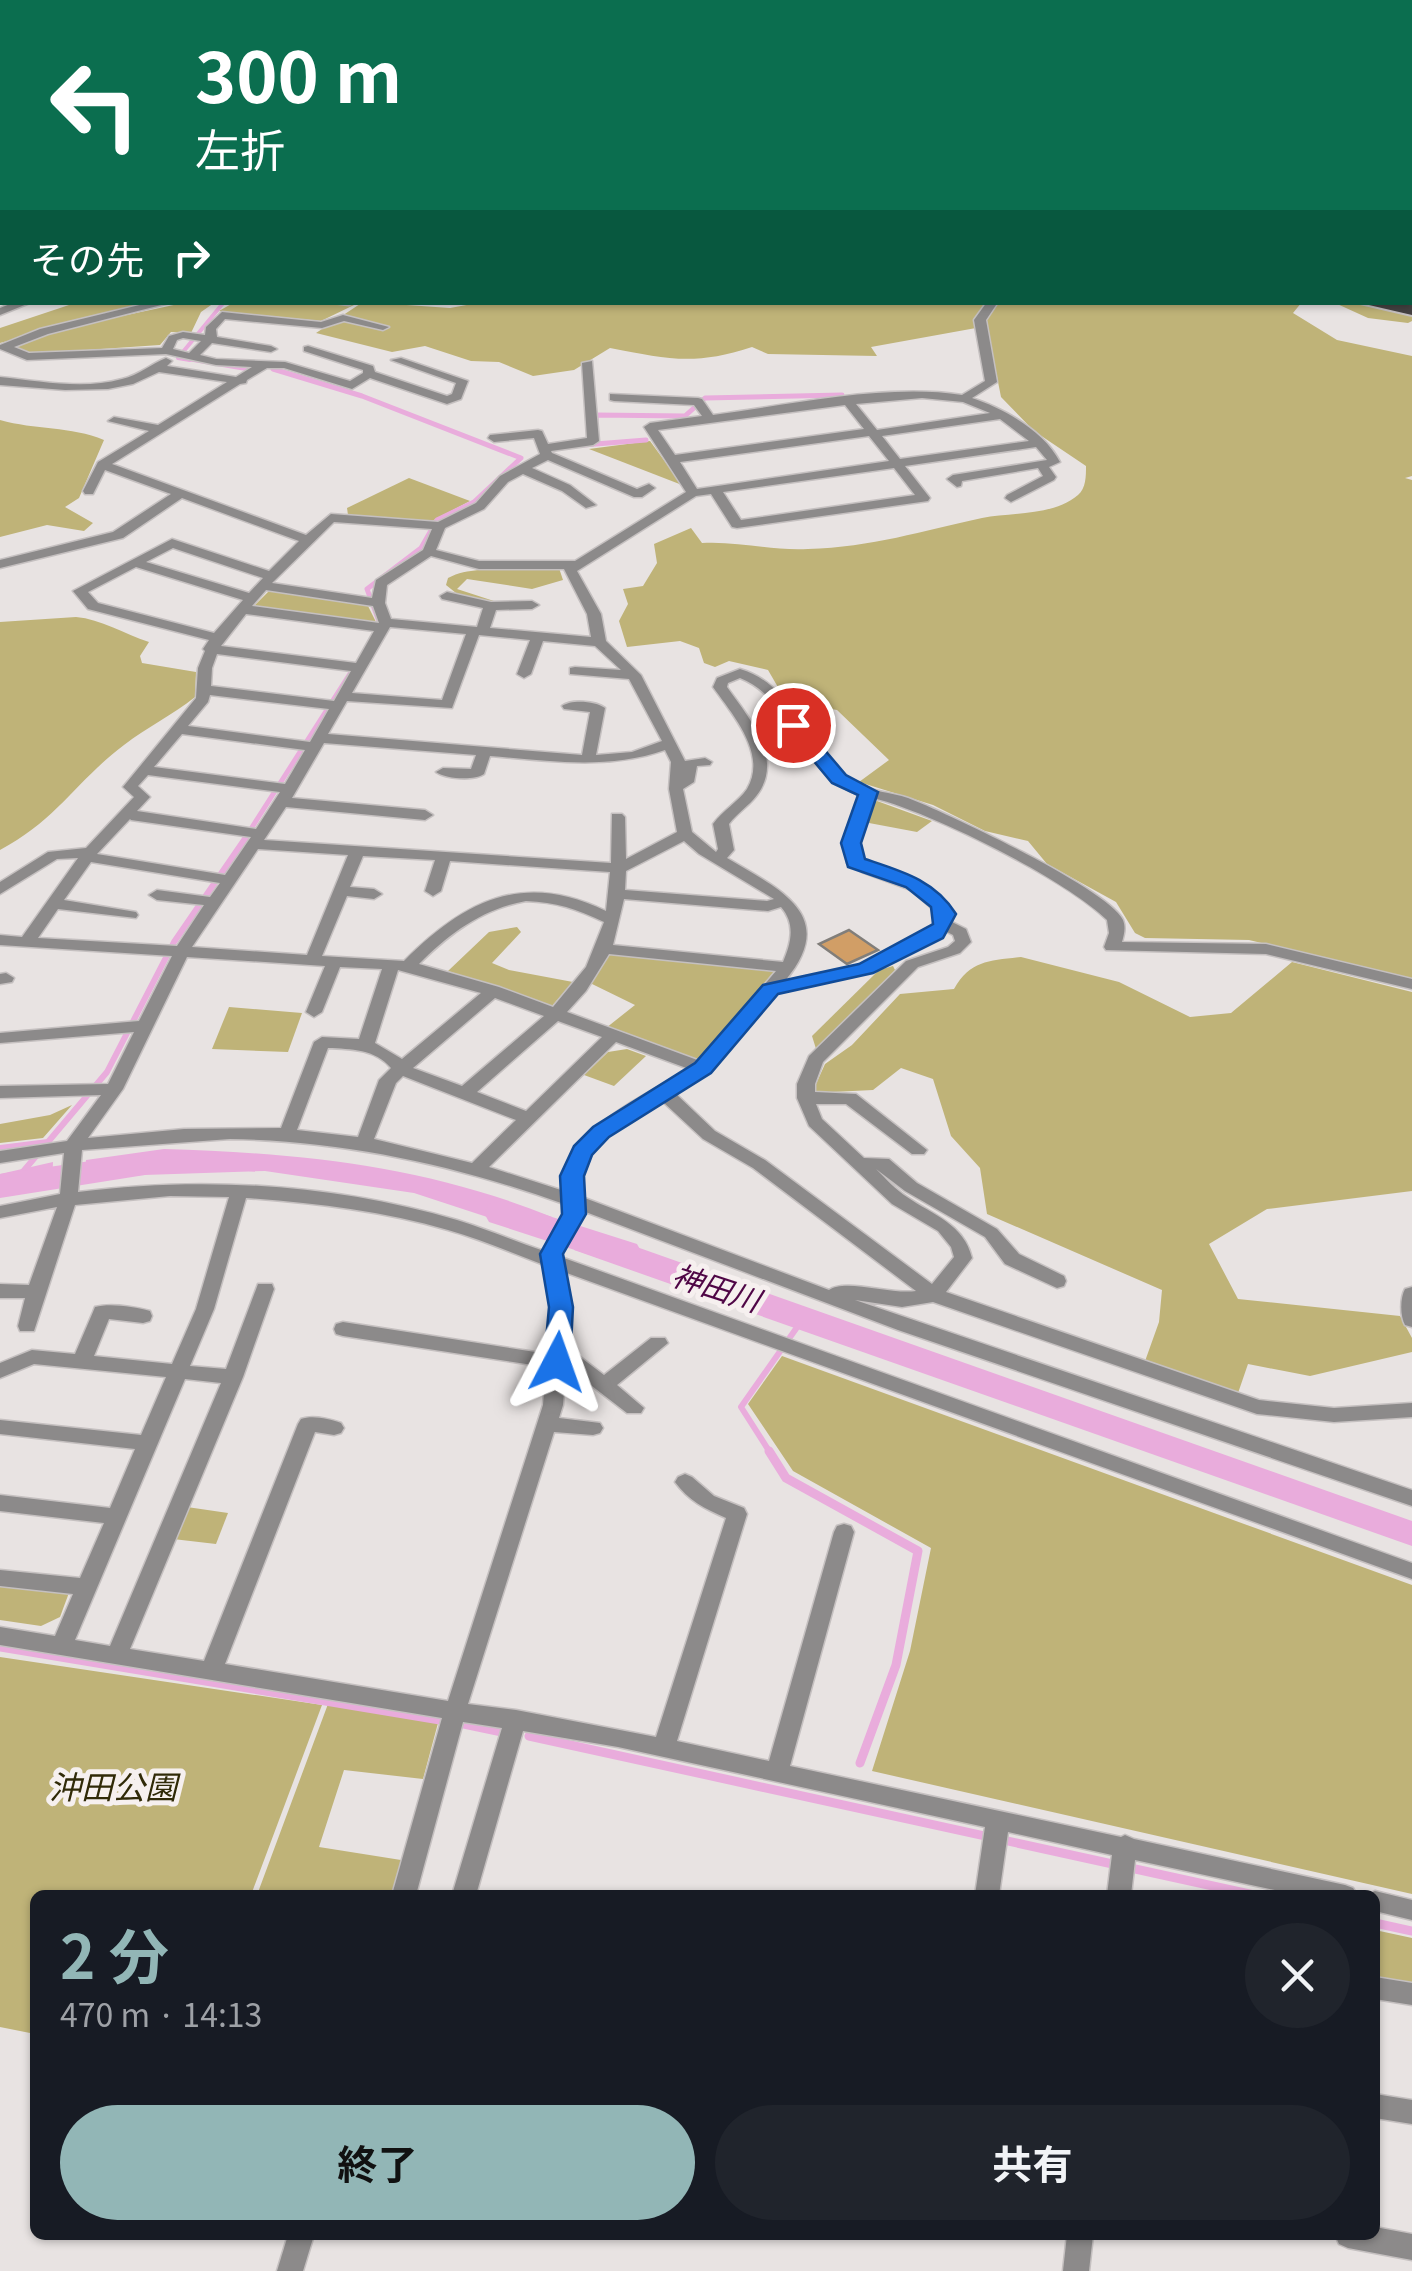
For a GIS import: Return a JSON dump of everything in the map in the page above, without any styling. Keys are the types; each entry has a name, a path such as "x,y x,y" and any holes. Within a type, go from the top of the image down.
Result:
{"main road":[{"path":"1382,305 1412,310"}],"street":[{"path":"2,347 44,331 155,305"},
{"path":"693,492 650,427 848,401 967,396 988,388 991,382 980,320 990,305"},
{"path":"192,356 222,314 322,325 343,318 383,327"},
{"path":"127,384 163,360 173,338 183,335 271,348"},
{"path":"2,347 26,357 163,360 192,356 286,365 352,384 370,374 447,400 457,396 462,382 396,360"},
{"path":"308,350 369,368 370,374"},
{"path":"163,360 242,381"},
{"path":"28,940 88,854 143,798 130,787 180,730 205,690 213,644 266,581 324,523 338,517 440,526 480,506 504,479 525,470 545,452 592,441 588,363"},
{"path":"89,491 102,466 262,365"},
{"path":"0,381 152,388"},
{"path":"957,483 953,479 1054,462 1039,443 1004,415 967,396"},
{"path":"614,397 688,398 698,402 710,419"},
{"path":"716,492 737,524 924,498 848,401"},
{"path":"672,459 1004,415"},
{"path":"114,421 161,429"},
{"path":"494,438 538,434 545,452 638,494 648,488"},
{"path":"405,1890 454,1712 548,1424 561,1307 552,1258 573,1207 572,1176 582,1152 601,1132 703,1068 788,967 800,942 796,914 784,902 685,834 676,784 678,762 670,743 634,675 599,642 594,614 570,570 693,492 716,492 1039,443"},
{"path":"1011,498 1050,477 1042,464"},
{"path":"102,466 308,540"},
{"path":"525,470 566,488 590,505"},
{"path":"0,564 118,535 178,495"},
{"path":"370,602 381,583 430,552 440,526"},
{"path":"361,668 213,644 92,606 80,591 172,543 266,581 370,602"},
{"path":"430,552 487,566 513,562 578,565"},
{"path":"134,562 246,604 379,626 599,642"},
{"path":"448,596 491,606 532,605"},
{"path":"28,1326 68,1196 73,1146 99,1090 175,949 215,902 258,839 343,702 379,626 370,602"},
{"path":"205,690 343,702 447,705 491,606"},
{"path":"525,674 538,636"},
{"path":"576,671 634,675"},
{"path":"718,859 726,850 720,824 755,788 761,768 760,751 720,687 722,680 740,673 756,677 839,779 978,835 1093,900 1113,915 1118,926 1112,948 1266,949 1412,984"},
{"path":"569,706 598,708 588,760"},
{"path":"795,727 810,711"},
{"path":"180,730 588,760 634,756 670,743"},
{"path":"476,774 484,752"},
{"path":"676,784 686,782 691,762 704,762"},
{"path":"146,770 286,796 424,815"},
{"path":"443,772 497,776"},
{"path":"771,989 866,968 936,934 943,924 946,914 939,904 913,882 856,863 851,843 868,792"},
{"path":"131,814 356,854 620,868 685,834"},
{"path":"464,1093 554,1014 604,949 620,868 618,817"},
{"path":"0,889 53,855 88,854 230,880"},
{"path":"314,959 356,854"},
{"path":"433,892 443,859"},
{"path":"341,890 374,894"},
{"path":"158,894 215,902"},
{"path":"617,894 768,906 784,902"},
{"path":"366,1044 400,965 443,928 487,903 509,897 569,898 611,918"},
{"path":"53,903 130,916"},
{"path":"832,1299 839,1291 902,1300 934,1295 962,1258 960,1244 944,1227 898,1200 815,1122 806,1098 806,1084 818,1057 912,964 954,950 963,942 960,932 943,924"},
{"path":"0,940 400,965 493,991 703,1068"},
{"path":"604,949 788,967"},
{"path":"314,1012 335,960"},
{"path":"364,1143 388,1080 493,991"},
{"path":"0,1038 132,1027"},
{"path":"478,1168 614,1035"},
{"path":"286,1137 322,1042 366,1044 392,1058 400,1069 530,1119"},
{"path":"0,1092 99,1090"},
{"path":"665,1094 709,1134 759,1164 934,1295 1257,1407 1301,1416 1347,1417 1412,1410"},
{"path":"806,1098 850,1098 918,1150"},
{"path":"0,1157 157,1137 286,1137 364,1143 478,1168 573,1207 832,1299 1412,1498"},
{"path":"858,1164 883,1163 911,1187 992,1233 1012,1260 1056,1281"},
{"path":"0,1212 68,1196 178,1188 240,1188 376,1205 552,1258 1412,1571"},
{"path":"62,1644 205,1309 240,1188"},
{"path":"118,1653 234,1377 265,1290"},
{"path":"0,1291 36,1292"},
{"path":"1412,1294 1412,1320"},
{"path":"82,1362 102,1312 143,1316"},
{"path":"343,1329 558,1356 634,1408"},
{"path":"604,1385 658,1343"},
{"path":"0,1371 32,1357 234,1377"},
{"path":"212,1670 308,1424 334,1428"},
{"path":"548,1424 593,1428"},
{"path":"0,1427 147,1442"},
{"path":"664,1748 737,1514 707,1501 686,1482"},
{"path":"0,1503 114,1516"},
{"path":"777,1771 844,1532"},
{"path":"0,1578 85,1588"},
{"path":"0,1636 664,1748 777,1771 1122,1868 1258,1888"},
{"path":"465,1890 516,1720"},
{"path":"987,1890 996,1832"},
{"path":"1380,1903 1412,1910"},
{"path":"1380,1989 1412,1994"},
{"path":"1380,2107 1412,2112"},
{"path":"290,2271 299,2240"},
{"path":"1076,2271 1079,2240"},
{"path":"1375,2240 1412,2247"}],"green space":[{"path":"69,305 143,305 0,343 0,328"},
{"path":"174,305 211,305 201,312 191,333 171,332 160,345 27,354 14,349 47,332"},
{"path":"230,305 354,305 321,321 219,311"},
{"path":"358,305 1300,305 1293,313 1337,340 1412,356 1412,476 1405,478 1412,480 1412,979 1249,940 1145,938 1135,933 1116,902 1047,864 1028,841 985,831 933,805 859,782 889,760 837,710 786,701 768,670 729,661 715,667 704,663 699,648 680,641 627,647 619,621 628,604 623,589 643,586 657,563 654,544 691,528 702,543 831,548 982,518 1045,510 1078,495 1086,478 1086,466 1034,431 1001,397 987,326 871,347 877,356 768,354 752,347 714,357 681,359 610,348 574,370 533,376 499,362 471,361 425,346 392,352 316,333"},
{"path":"1339,305 1412,305 1412,321 1408,323 1368,318"},
{"path":"0,420 79,432 104,440 79,498 65,507 93,523 84,531 47,525 0,537"},
{"path":"650,441 682,485 589,449"},
{"path":"409,478 470,501 430,522 348,515 347,508"},
{"path":"514,564 558,565 563,580 532,589 467,579 457,589 497,602 461,597 446,585 448,578 456,574"},
{"path":"270,590 367,604 377,624 252,608"},
{"path":"76,617 149,642 140,656 142,663 196,672 195,697 124,745 37,825 0,850 0,622"},
{"path":"877,801 932,821 917,832 869,823 869,805"},
{"path":"517,927 521,932 492,963 573,982 551,1007 448,971 489,932"},
{"path":"610,953 777,968 699,1062 606,1028 635,1005 590,983"},
{"path":"1021,957 1119,982 1190,1017 1231,1013 1292,962 1412,992 1412,1191 1267,1209 1209,1244 1238,1299 1400,1316 1412,1338 1412,1352 1310,1376 1248,1364 1237,1396 1144,1364 1159,1322 1162,1290 987,1214 980,1168 951,1136 933,1079 901,1068 873,1090 812,1093 825,1064 852,1045 900,994 954,989 974,967"},
{"path":"893,966 895,970 817,1052 812,1036 879,970"},
{"path":"229,1007 302,1013 288,1052 212,1049"},
{"path":"627,1049 646,1056 614,1086 584,1075 608,1052"},
{"path":"72,1105 43,1138 0,1143 0,1124 50,1115"},
{"path":"782,1356 1412,1585 1412,1894 872,1771 910,1651 931,1548 793,1471 748,1404"},
{"path":"187,1507 228,1513 216,1544 173,1539"},
{"path":"0,1582 70,1590 60,1617 41,1626 0,1620"},
{"name":"沖田公園","path":"0,1657 322,1705 253,1890 30,1890 30,2033 0,2027"},
{"path":"328,1704 438,1723 423,1779 344,1770 319,1847 401,1860 393,1890 259,1890"},
{"path":"1380,1931 1412,1938 1412,1990 1380,1985"}],"water":[{"path":"164,1149 264,1154 361,1165 456,1185 552,1217 545,1236 414,1193 265,1171 85,1177 86,1160"},
{"path":"53,1162 52,1184 0,1192 0,1174"},
{"path":"583,1228 1412,1521 1412,1546 574,1250"}],"building":[{"path":"849,930 878,950 847,964 819,944"}],"waterway":[{"path":"190,360 178,358 222,305"},
{"path":"179,357 249,369"},
{"path":"273,369 362,396 521,458 474,502 437,520 421,548 367,589 378,619"},
{"path":"596,420 596,415 685,416 705,398 842,395"},
{"path":"583,445 646,440"},
{"path":"249,832 351,672"},
{"path":"48,1142 107,1072 174,942 251,830"},
{"path":"0,1148 48,1142"},
{"path":"21,1174 48,1142"},
{"name":"神田川","path":"0,1186 132,1167"},
{"name":"神田川","path":"502,1213 624,1253"},
{"path":"771,1454 741,1407 800,1323"},
{"path":"769,1451 786,1478 918,1551 896,1665 860,1763"},
{"path":"0,1647 440,1720"},
{"path":"459,1723 502,1732"},
{"path":"529,1736 1231,1890"},
{"path":"1380,1924 1412,1931"}],"route":[{"path":"557,1362 561,1307 552,1254 574,1214 572,1176 582,1152 601,1132 685,1083 703,1068 771,989 866,968 936,934 943,924 946,914 939,904 913,882 873,872 856,863 850,852 851,843 862,800 868,792 839,779 793,725"}]}
